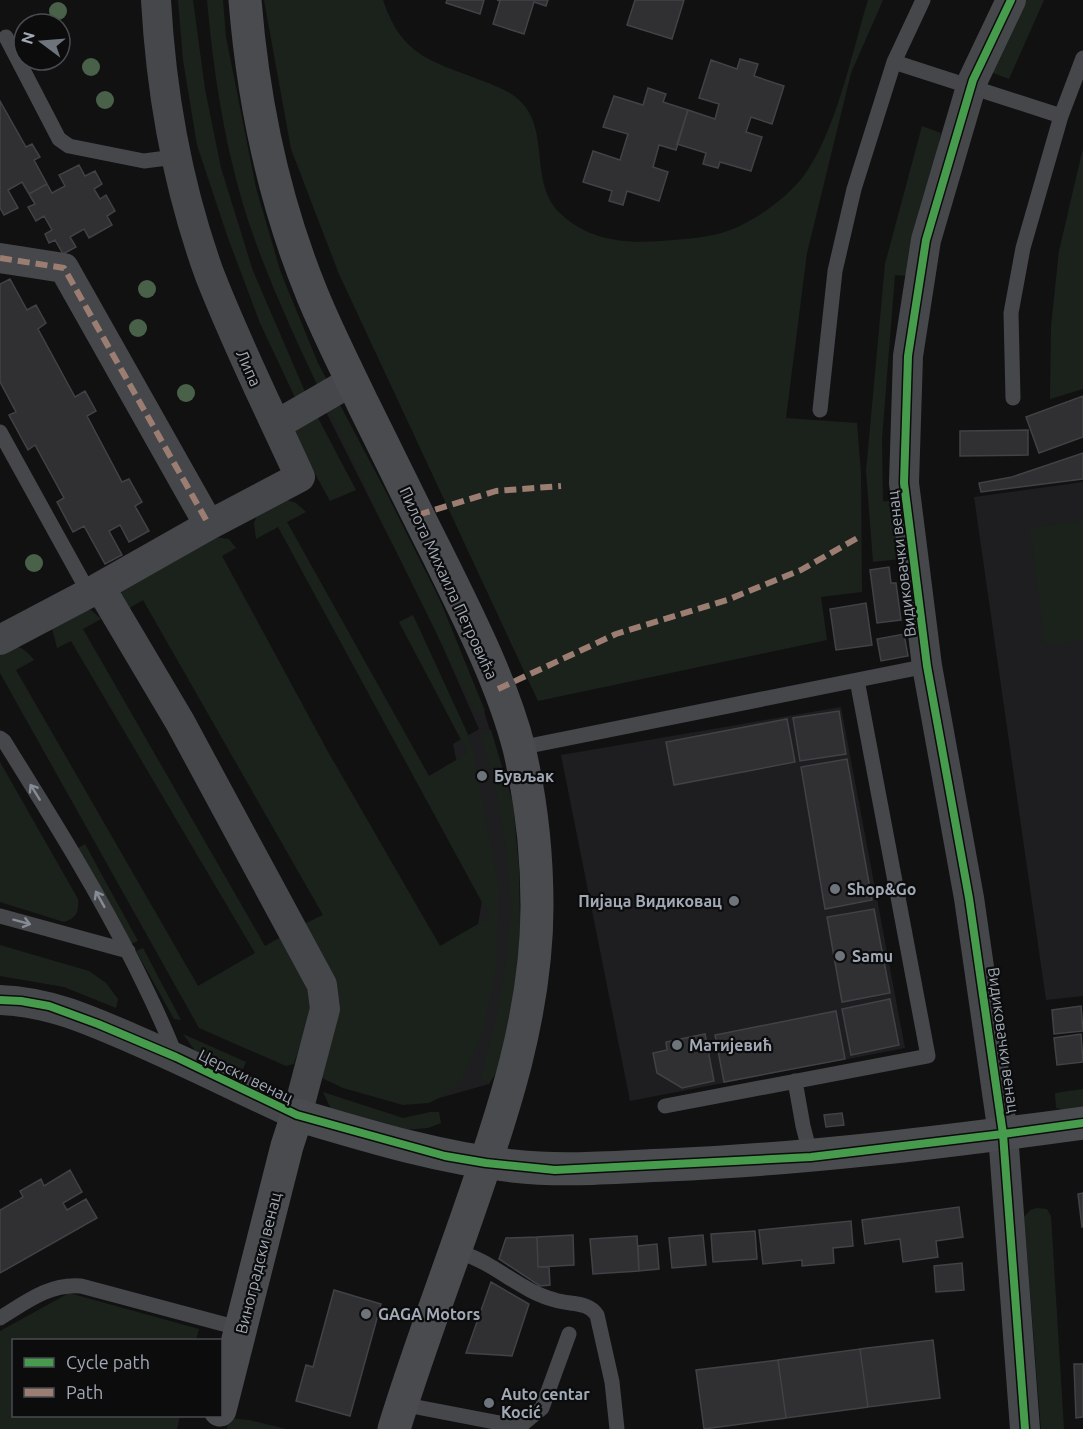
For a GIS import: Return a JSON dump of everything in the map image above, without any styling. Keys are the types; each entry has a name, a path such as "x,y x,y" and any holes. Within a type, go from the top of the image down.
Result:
{"main road":[{"name":"Пилота Михаила Петровића","path":"245,0 248,36 271,167 285,217 312,295 461,601 491,670 519,748 533,831 537,903 534,957 528,1009 513,1076 486,1163 397,1417"},
{"name":"Церски венац","path":"297,1115 440,1155 486,1163"},
{"name":"Виноградски венац","path":"222,1403 287,1146 297,1115"},
{"name":"Видиковачки венац","path":"486,1163 555,1170 698,1164 811,1156 1083,1123"}],"street":[{"name":"Липа","path":"0,640 300,477 253,378 209,270 175,157 163,76 156,0"},
{"name":"Видиковачки венац","path":"1011,0 971,87 926,240 908,356 904,483 927,666 969,898 1003,1134 1025,1429"},
{"path":"0,258 64,268 209,525"},
{"path":"276,425 352,381"},
{"path":"94,590 180,722 322,985 325,1009 297,1115"},
{"name":"Церски венац","path":"0,1000 49,1006 98,1024 176,1057 297,1115"}],"lane":[{"path":"820,410 836,272 854,189 894,62 923,0"},
{"path":"6,36 59,139 69,146 144,161 175,157"},
{"path":"1013,398 1011,313 1023,248 1061,116 1083,58"},
{"path":"894,62 1061,116"},
{"path":"0,432 94,590"},
{"path":"519,748 927,666"},
{"path":"665,1106 928,1056 857,680"},
{"path":"0,738 77,860 128,951 163,1020 176,1057"},
{"path":"0,916 128,951"},
{"path":"795,1082 802,1126 811,1156"},
{"path":"456,1250 486,1264 532,1292 593,1309 597,1315 612,1382 617,1429"},
{"path":"0,1318 48,1289 68,1284 91,1288 242,1329"},
{"path":"397,1417 500,1423 513,1426 524,1423 542,1408 569,1334"}],"shaded area":[{"path":"178,0 193,0 205,89 221,168 253,271 309,401 356,490 330,501 283,415 299,406 260,323 228,238 197,145 183,60"},
{"path":"207,0 223,0 226,37 256,188 281,273 318,363 442,605 485,711 475,713 325,402 260,253 242,201 229,152 212,51"},
{"path":"264,0 383,0 399,34 421,54 434,62 504,90 522,103 535,129 545,187 560,213 594,235 620,241 647,242 698,238 733,229 770,208 795,186 814,160 824,140 849,68 868,0 883,0 851,73 807,253 786,418 857,423 861,474 862,592 821,597 827,640 538,701 339,274 291,149"},
{"path":"1021,0 1044,0 1009,79 988,71"},
{"path":"922,126 941,133 908,276 895,275 882,439 883,501 895,502 900,559 873,562 866,471 885,264"},
{"path":"1083,148 1083,389 1050,399 1051,326 1059,251"},
{"name":"Бувљак","path":"334,394 434,588 484,711 514,808 513,986 489,1084 436,1099 472,961 483,894 453,744 479,729 434,627 321,402"},
{"path":"1083,482 1083,996 1046,1000 974,497"},
{"path":"284,499 296,503 306,512 287,522 429,776 468,753 399,622 413,615 471,741 499,890 496,969 482,1035 461,1080 450,1092 429,1103 403,1105 343,1088 320,1077 304,924 323,915 143,600 126,610 120,596 123,587 215,537 229,539 236,548 222,556 327,750 440,946 490,917 278,527 256,539 254,523 258,513"},
{"path":"1083,521 1083,640 1045,645 1030,528"},
{"path":"77,608 91,610 101,619 83,629 265,946 281,937 310,995 310,1013 294,1064 286,1066 199,1028 0,673 0,649 11,646 19,647 34,660 16,670 198,986 255,953 71,641 57,648 52,628"},
{"name":"Пијаца Видиковац","path":"841,707 905,1048 630,1101 561,755"},
{"path":"491,730 513,803 519,868 520,958 508,1033 498,1070 489,1084 480,1078 500,995 511,921 510,885 502,820 481,735"},
{"path":"0,762 78,899 76,914 64,922 0,902"},
{"path":"85,844 138,941 131,944 78,848"},
{"path":"0,945 89,971 106,983 118,999 116,1008 64,987 0,976"},
{"path":"143,948 181,1020 174,1019 136,951"},
{"path":"183,1034 246,1062 241,1073 196,1052"},
{"path":"1083,1089 1083,1108 1065,1110 1056,1108 1055,1093"},
{"path":"323,1092 403,1118 439,1112 441,1123 428,1128 404,1130 331,1109"},
{"path":"1047,1209 1051,1216 1064,1429 1041,1429 1024,1217 1030,1210"},
{"path":"69,1293 199,1329 196,1339 12,1339 12,1417 180,1417 177,1429 0,1429 0,1331"},
{"path":"228,1418 249,1420 286,1429 227,1429"}],"building":[{"path":"447,0 484,0 480,14 446,3"},
{"path":"497,0 548,0 546,6 534,2 524,34 493,24 500,1"},
{"path":"635,0 684,0 672,39 627,25"},
{"path":"740,59 758,64 754,76 784,86 772,124 751,117 746,132 762,137 751,171 720,162 718,168 703,164 706,153 677,144 688,110 715,119 719,104 699,98 711,60 737,69"},
{"path":"648,88 666,94 663,102 688,110 676,150 659,145 653,167 668,172 659,201 627,191 623,205 609,201 612,191 583,182 593,151 620,160 628,134 603,127 614,96 643,105"},
{"path":"0,101 26,147 32,144 40,157 34,160 47,184 29,194 22,182 8,190 18,208 4,215 0,208"},
{"path":"79,165 85,176 95,171 102,184 94,189 100,199 106,195 115,211 107,216 112,225 89,238 84,229 70,237 76,247 63,254 55,240 49,243 45,234 52,230 44,216 36,221 28,207 35,204 29,194 47,184 52,193 65,186 59,175"},
{"path":"10,279 27,310 36,305 46,323 38,329 75,397 85,391 96,411 87,416 122,482 129,479 142,502 135,506 149,531 129,542 120,525 109,531 122,555 105,564 84,526 73,532 57,502 64,498 35,445 28,450 9,415 16,412 0,382 0,284"},
{"path":"1083,396 1083,437 1039,453 1026,417"},
{"path":"1028,430 1028,455 960,456 960,431"},
{"path":"1083,453 1083,479 981,492 979,483 1012,477"},
{"path":"889,567 891,583 896,583 901,620 877,623 870,570"},
{"path":"866,603 872,645 836,650 830,609"},
{"path":"904,634 908,656 881,661 877,639"},
{"path":"839,711 846,754 800,761 793,718"},
{"path":"787,719 795,762 674,785 666,742"},
{"path":"847,759 872,900 825,909 801,767"},
{"path":"874,909 890,993 842,1002 827,917"},
{"path":"890,999 899,1045 851,1055 842,1009"},
{"path":"1081,1006 1083,1031 1054,1034 1052,1010"},
{"path":"836,1011 845,1059 724,1082 715,1035"},
{"path":"705,1034 714,1081 682,1088 657,1073 653,1053 667,1050 666,1042"},
{"path":"1081,1034 1083,1062 1057,1065 1054,1038"},
{"path":"842,1113 844,1125 826,1127 824,1115"},
{"path":"70,1170 82,1192 63,1203 67,1210 86,1199 97,1218 0,1273 0,1210 23,1197 20,1191 41,1179 44,1186"},
{"path":"1083,1193 1083,1227 1082,1227 1078,1194"},
{"path":"959,1207 963,1237 936,1241 938,1257 903,1262 900,1239 865,1244 862,1220"},
{"path":"851,1221 853,1246 833,1248 834,1263 802,1266 802,1260 763,1264 759,1230"},
{"path":"755,1231 757,1259 713,1262 711,1234"},
{"path":"573,1235 574,1265 538,1267 537,1237"},
{"path":"703,1235 706,1265 672,1268 669,1238"},
{"path":"637,1236 639,1271 593,1274 590,1239"},
{"path":"537,1237 538,1267 549,1267 550,1285 540,1286 499,1259 506,1238"},
{"path":"657,1244 659,1269 639,1271 638,1246"},
{"path":"962,1263 964,1290 936,1292 934,1266"},
{"path":"491,1282 529,1304 512,1356 466,1353"},
{"path":"334,1290 381,1304 350,1416 296,1401 306,1365 313,1367"},
{"path":"933,1340 940,1398 868,1407 860,1349"},
{"path":"860,1349 868,1407 786,1418 778,1360"},
{"path":"778,1360 786,1418 704,1429 696,1370"},
{"path":"1074,1364 1083,1364 1083,1417 1076,1418"}],"marked path":[{"path":"0,258 64,268 209,525"},
{"path":"418,515 496,491 561,486"},
{"path":"498,689 616,634 727,600 801,570 861,536"}],"cycle path":[{"path":"1011,0 973,80 926,240 908,356 904,483 927,666 969,898 1003,1134 1025,1429"},
{"path":"0,1000 49,1006 98,1024 176,1057 297,1115 445,1156 486,1163 555,1170 811,1157 1083,1123"}],"place":[{"name":"Бувљак","path":"482,776"},
{"name":"Shop&Go","path":"835,889"},
{"name":"Пијаца Видиковац","path":"734,901"},
{"name":"Samu","path":"840,956"},
{"name":"Матијевић","path":"677,1045"},
{"name":"GAGA Motors","path":"366,1314"},
{"name":"Auto centar Kocić","path":"489,1403"}]}
